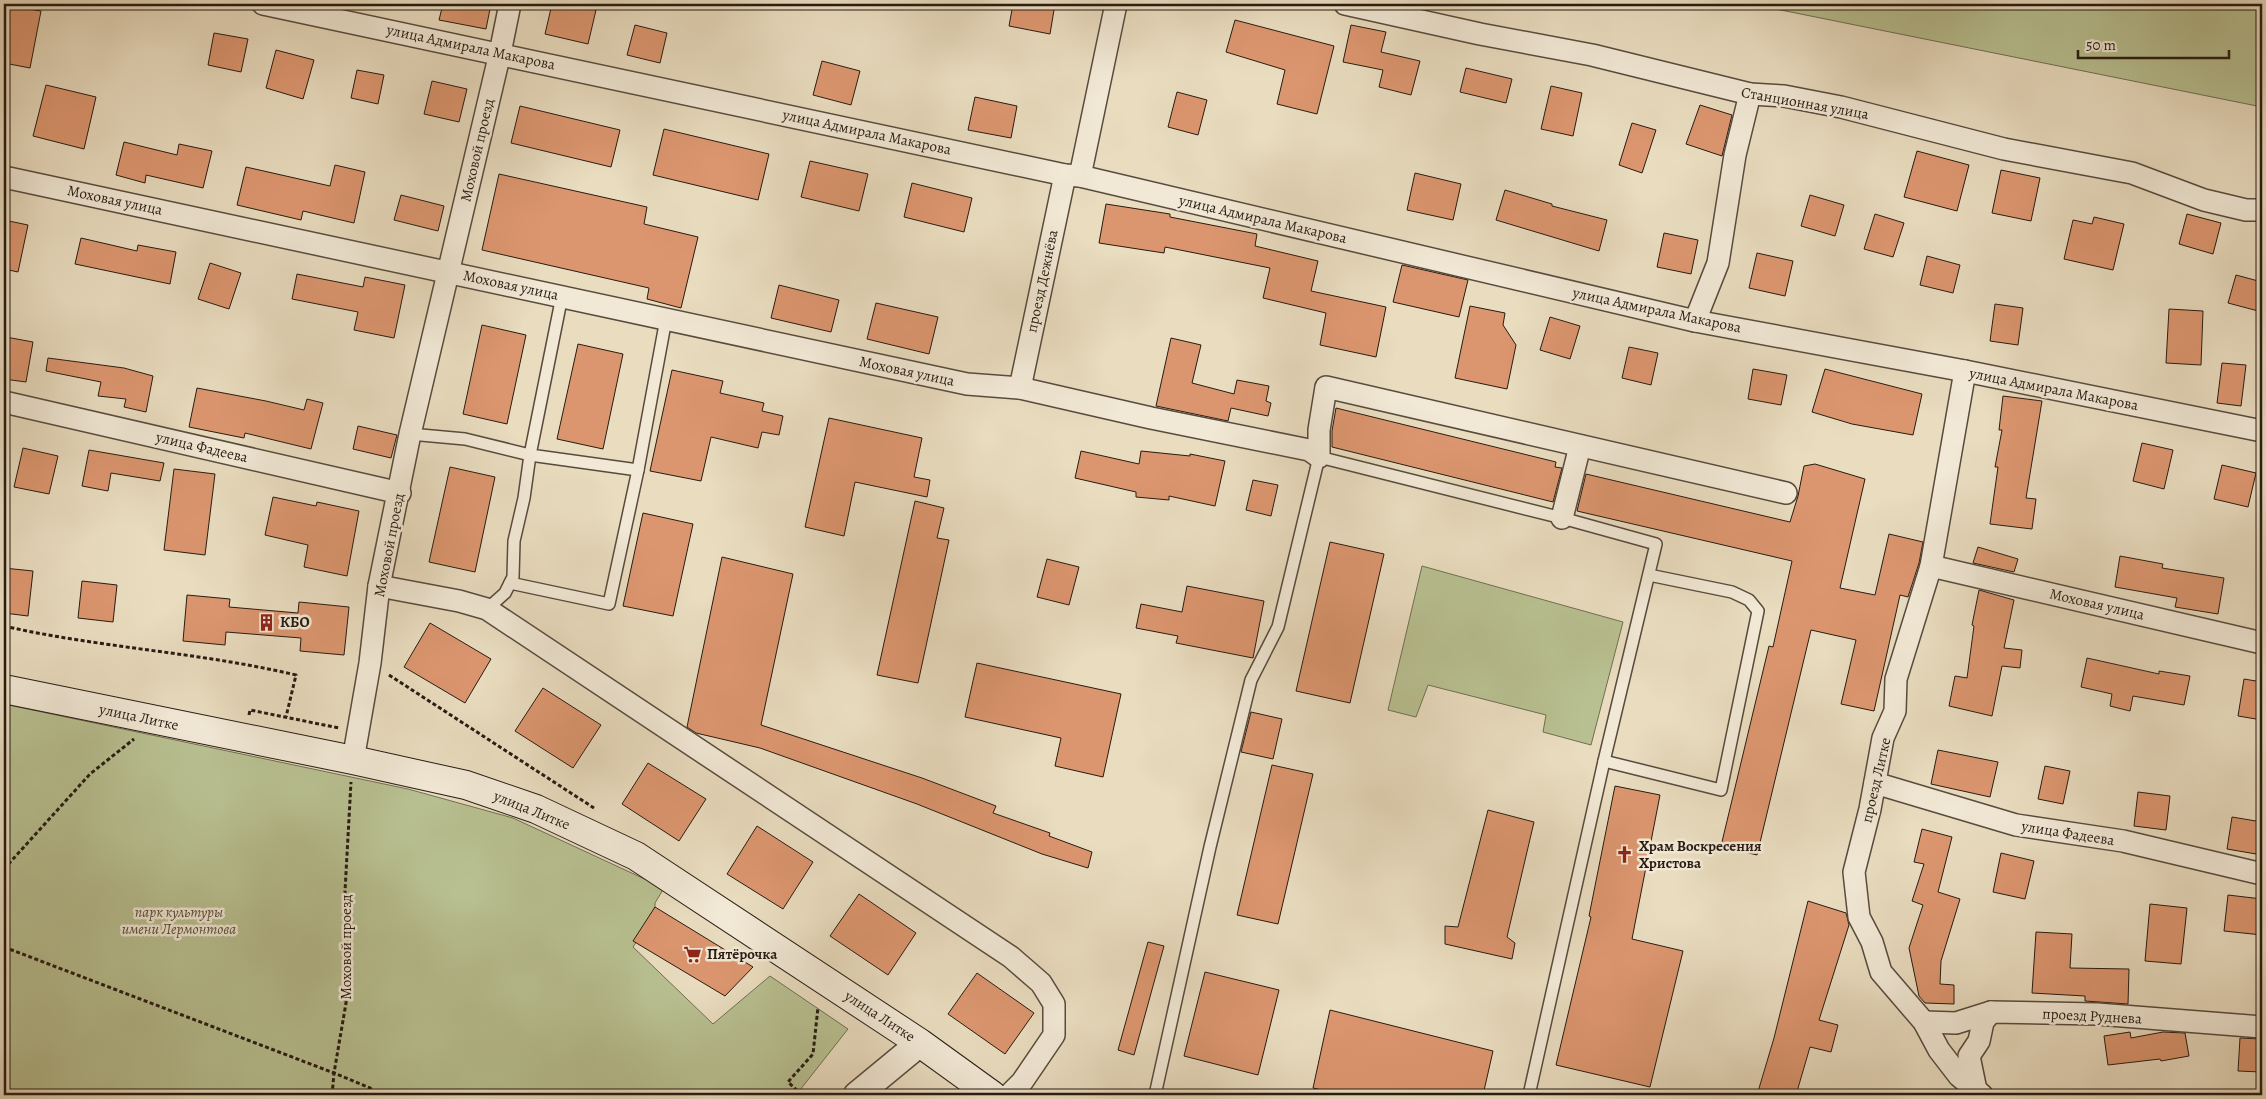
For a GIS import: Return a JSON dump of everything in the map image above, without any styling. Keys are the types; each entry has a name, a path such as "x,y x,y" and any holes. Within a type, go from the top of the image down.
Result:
{"main road":[{"name":"улица Литке","path":"4,689 466,785 536,809 636,856 920,1043 992,1095"}],"street":[{"name":"улица Адмирала Макарова","path":"264,4 1073,175 1695,321 1965,371 2262,431"},
{"name":"Моховой проезд","path":"353,760 370,663 379,586 400,493 410,434 510,4"},
{"name":"проезд Дежнёва","path":"1020,388 1116,4"},
{"name":"Станционная улица","path":"1345,4 1480,34 1592,55 1750,94 1784,96 1841,107 2004,149 2132,174 2204,200 2246,210 2262,210"},
{"path":"1695,321 1718,262 1735,155 1750,94"},
{"name":"Моховая улица","path":"4,177 967,384 1020,388 1151,418 1309,450 1319,457"},
{"name":"проезд Литке","path":"1965,371 1931,566 1896,679 1895,710 1883,738 1875,783 1854,872 1859,917 1872,942 1881,972 1924,1022 1939,1050 1959,1076 1979,1092"},
{"path":"1319,457 1318,430 1326,386 1786,493"},
{"name":"улица Фадеева","path":"4,402 400,493"},
{"path":"1562,518 1580,446"},
{"name":"Моховая улица","path":"1931,566 2262,643"},
{"path":"379,586 459,601 487,609 1011,957 1041,983 1054,1004 1054,1034 1022,1082 1009,1095"},
{"name":"улица Фадеева","path":"1875,783 2016,825 2115,840 2262,874"},
{"path":"1979,1092 1968,1056 1979,1041 1983,1022 1990,1012"},
{"name":"проезд Руднева","path":"1924,1022 1956,1023 1990,1012 2097,1014 2262,1027"},
{"path":"857,1095 920,1043"}],"lane":[{"path":"487,609 506,593 513,577 514,541 524,498 530,455 562,296"},
{"path":"510,583 609,604 638,470 666,319"},
{"path":"410,434 464,439 530,455 638,470"},
{"path":"1155,1095 1210,847 1251,680 1278,626 1319,457 1562,518 1656,544 1604,761 1529,1095"},
{"path":"1604,761 1721,790 1758,611 1749,600 1732,592 1649,575"}],"path":[{"path":"4,626 54,638 228,661 296,675 286,717"},
{"path":"248,719 250,710 357,731"},
{"path":"4,870 90,774 140,734"},
{"name":"Моховой проезд","path":"332,1095 346,1003 345,891 353,760"},
{"path":"4,947 334,1073 370,1088 378,1095"},
{"path":"802,1095 788,1082 813,1054 818,1007"}],"green space":[{"path":"1751,4 2262,4 2262,107"},
{"path":"1422,566 1623,622 1591,745 1543,732 1546,715 1428,685 1416,717 1388,710"},
{"name":"парк культуры имени Лермонтова","path":"4,704 408,789 513,818 664,888 655,903 655,914 633,947 713,1024 770,976 848,1029 796,1095 4,1095"}],"building":[{"path":"443,4 491,4 486,29 439,20"},
{"path":"552,4 568,4 596,10 588,44 545,34"},
{"path":"1013,4 1055,4 1050,34 1009,26"},
{"path":"4,5 41,11 30,68 4,63"},
{"path":"1235,20 1334,46 1317,114 1277,104 1285,70 1226,52"},
{"path":"635,25 667,33 660,63 627,55"},
{"path":"1351,25 1386,32 1381,52 1420,61 1411,95 1379,87 1383,70 1343,62"},
{"path":"214,33 248,39 241,72 208,65"},
{"path":"276,50 314,60 303,99 266,88"},
{"path":"822,61 860,71 851,105 813,95"},
{"path":"1466,68 1512,79 1506,103 1460,92"},
{"path":"357,70 384,75 378,104 351,98"},
{"path":"432,81 467,89 459,122 424,114"},
{"path":"46,85 96,97 84,149 33,136"},
{"path":"1551,86 1582,93 1573,136 1541,129"},
{"path":"1177,92 1207,100 1198,135 1168,127"},
{"path":"975,97 1017,106 1011,138 968,130"},
{"path":"1700,105 1732,115 1722,156 1686,144"},
{"path":"520,106 620,130 611,167 511,143"},
{"path":"1632,123 1656,130 1642,173 1619,165"},
{"path":"664,129 769,154 758,200 653,175"},
{"path":"124,142 177,155 179,144 212,151 203,188 146,175 145,183 116,175"},
{"path":"1917,151 1969,165 1957,211 1904,197"},
{"path":"810,161 868,174 859,211 801,197"},
{"path":"335,165 365,172 354,223 303,211 301,220 237,205 246,167 330,186"},
{"path":"2001,170 2040,178 2031,221 1992,213"},
{"path":"1415,173 1461,184 1453,220 1407,210"},
{"path":"499,174 647,207 644,224 698,237 681,308 647,299 649,288 482,250"},
{"path":"912,183 972,198 964,232 904,217"},
{"path":"1505,190 1552,204 1552,206 1607,220 1599,251 1496,220"},
{"path":"401,195 444,206 438,231 394,220"},
{"path":"1810,195 1844,205 1835,236 1801,226"},
{"path":"1106,204 1170,214 1170,217 1257,234 1255,246 1318,261 1311,291 1386,307 1376,357 1320,345 1326,313 1263,298 1270,268 1165,247 1164,253 1099,243"},
{"path":"1875,214 1904,223 1893,257 1864,249"},
{"path":"2187,214 2221,223 2213,254 2179,244"},
{"path":"2094,217 2124,224 2113,270 2064,259 2073,220 2092,224"},
{"path":"4,220 28,225 18,272 4,269"},
{"path":"1664,233 1698,240 1691,274 1657,267"},
{"path":"81,238 137,251 138,245 176,252 170,284 75,264"},
{"path":"1757,253 1793,261 1785,296 1749,288"},
{"path":"1927,256 1960,265 1953,293 1920,285"},
{"path":"210,263 241,273 229,309 198,299"},
{"path":"1402,265 1468,280 1459,317 1393,302"},
{"path":"297,274 363,287 365,277 405,285 394,338 354,330 358,312 292,299"},
{"path":"2236,275 2262,282 2262,312 2228,303"},
{"path":"779,285 839,300 831,332 771,318"},
{"path":"876,303 938,317 929,354 867,339"},
{"path":"1995,304 2023,308 2018,345 1990,341"},
{"path":"1470,306 1505,313 1503,325 1516,345 1507,389 1455,378"},
{"path":"2169,309 2203,311 2201,365 2166,363"},
{"path":"1550,317 1580,326 1570,359 1540,350"},
{"path":"482,325 526,335 507,424 463,414"},
{"path":"6,337 33,342 26,382 4,379"},
{"path":"1171,338 1201,345 1192,383 1234,394 1237,380 1269,386 1266,401 1271,403 1268,416 1231,408 1228,421 1156,406"},
{"path":"578,344 623,354 603,449 557,439"},
{"path":"1629,347 1658,353 1651,385 1622,378"},
{"path":"48,358 124,368 153,376 146,412 124,407 126,399 98,396 101,382 46,371"},
{"path":"2222,363 2246,365 2241,406 2217,403"},
{"path":"1753,369 1787,375 1781,405 1748,399"},
{"path":"1825,369 1922,394 1913,435 1852,424 1812,412"},
{"path":"672,370 723,381 720,393 764,403 762,411 783,416 779,435 762,432 758,448 711,437 701,481 650,471"},
{"path":"197,388 304,410 307,399 323,403 311,449 245,433 244,438 189,427"},
{"path":"2003,396 2042,401 2026,498 2036,499 2032,529 1990,524 1998,467 1995,467 2002,430 1999,430"},
{"path":"1336,408 1556,462 1555,467 1562,468 1553,502 1332,447 1332,431"},
{"path":"829,418 922,438 914,477 930,480 927,497 855,482 844,536 805,527"},
{"path":"358,426 397,435 391,458 353,449"},
{"path":"2142,443 2173,450 2164,489 2133,481"},
{"path":"23,448 58,456 49,494 14,487"},
{"path":"89,450 164,463 160,481 111,473 108,491 82,486"},
{"path":"1081,451 1139,464 1141,451 1190,456 1190,454 1225,461 1215,506 1169,496 1169,500 1136,497 1136,492 1075,478"},
{"path":"1815,464 1865,479 1840,588 1875,595 1889,534 1923,542 1919,563 1908,597 1900,595 1874,711 1841,704 1856,640 1811,630 1757,855 1721,846 1769,646 1773,647 1792,561 1577,511 1586,474 1790,522 1804,466"},
{"path":"2222,465 2256,473 2248,507 2214,499"},
{"path":"450,467 495,477 475,572 429,562"},
{"path":"174,469 215,474 205,555 164,550"},
{"path":"1253,480 1278,485 1271,516 1246,510"},
{"path":"273,497 316,506 317,502 359,511 347,576 304,567 308,545 265,535"},
{"path":"915,501 944,508 937,538 949,540 918,683 877,675"},
{"path":"643,513 693,524 673,616 623,606"},
{"path":"1330,542 1384,554 1350,703 1296,691"},
{"path":"1978,547 2018,559 2014,572 1973,563"},
{"path":"2120,556 2163,564 2162,568 2224,578 2218,614 2175,607 2177,598 2115,587"},
{"path":"722,557 793,574 761,725 922,778 996,806 993,813 1050,833 1049,836 1092,852 1088,868 1042,854 917,804 760,748 696,733 687,727"},
{"path":"1047,559 1079,567 1069,605 1037,597"},
{"path":"4,568 33,571 28,616 4,613"},
{"path":"82,581 117,585 113,622 78,618"},
{"path":"1187,586 1264,601 1253,658 1176,643 1178,636 1136,628 1141,604 1182,612"},
{"path":"1979,590 2014,600 2004,648 2022,650 2020,668 2002,666 1992,716 1949,706 1955,676 1967,678 1974,626 1972,625"},
{"name":"КБО","path":"187,595 230,599 229,607 298,613 299,602 349,607 344,655 300,651 301,638 226,632 225,645 183,641"},
{"path":"430,623 491,659 465,703 404,667"},
{"path":"2087,658 2159,674 2159,671 2190,676 2184,705 2133,696 2130,711 2110,706 2112,694 2081,687"},
{"path":"977,663 1121,694 1103,777 1055,766 1061,738 965,717"},
{"path":"2244,679 2262,682 2262,720 2238,716"},
{"path":"543,688 601,725 573,768 515,731"},
{"path":"1251,712 1282,719 1273,759 1241,752"},
{"path":"1938,750 1998,762 1990,797 1931,784"},
{"path":"648,763 706,799 679,841 622,804"},
{"path":"1272,765 1313,774 1278,924 1237,915"},
{"path":"2045,766 2070,771 2063,804 2038,799"},
{"path":"1615,786 1660,795 1632,939 1683,951 1650,1087 1556,1065 1591,917 1589,916"},
{"path":"2138,792 2170,796 2166,830 2134,826"},
{"path":"1488,810 1534,822 1507,937 1515,943 1512,959 1445,944 1445,926 1458,927"},
{"path":"2232,817 2262,822 2262,855 2227,849"},
{"path":"757,826 813,862 783,909 727,874"},
{"path":"1922,829 1952,837 1938,892 1960,899 1941,961 1940,984 1954,985 1954,1004 1925,1003 1919,996 1909,948 1923,905 1912,901 1924,864 1914,862"},
{"path":"2001,853 2034,861 2025,899 1993,892"},
{"path":"859,894 916,933 888,975 830,936"},
{"path":"2228,895 2262,899 2262,935 2224,931"},
{"path":"1808,901 1846,913 1849,925 1819,1020 1838,1025 1831,1052 1810,1047 1796,1095 1757,1095 1774,1038"},
{"path":"2150,904 2187,908 2181,964 2145,961"},
{"name":"Пятёрочка","path":"655,907 753,967 725,996 633,941"},
{"path":"2036,932 2072,934 2070,968 2129,969 2128,1004 2085,1001 2085,996 2032,993"},
{"path":"1148,942 1164,946 1134,1055 1118,1050"},
{"path":"1205,972 1279,990 1258,1075 1184,1056"},
{"path":"977,973 1034,1013 1005,1054 948,1014"},
{"path":"1330,1010 1493,1051 1483,1095 1344,1095 1313,1088"},
{"path":"2130,1032 2131,1038 2163,1032 2185,1033 2189,1056 2161,1061 2160,1059 2108,1065 2104,1036"},
{"path":"2240,1038 2262,1039 2261,1072 2238,1071"}],"place":[{"name":"КБО","path":"266,622"},
{"name":"Храм Воскресения Христова","path":"1625,855"},
{"name":"Пятёрочка","path":"693,954"}]}
